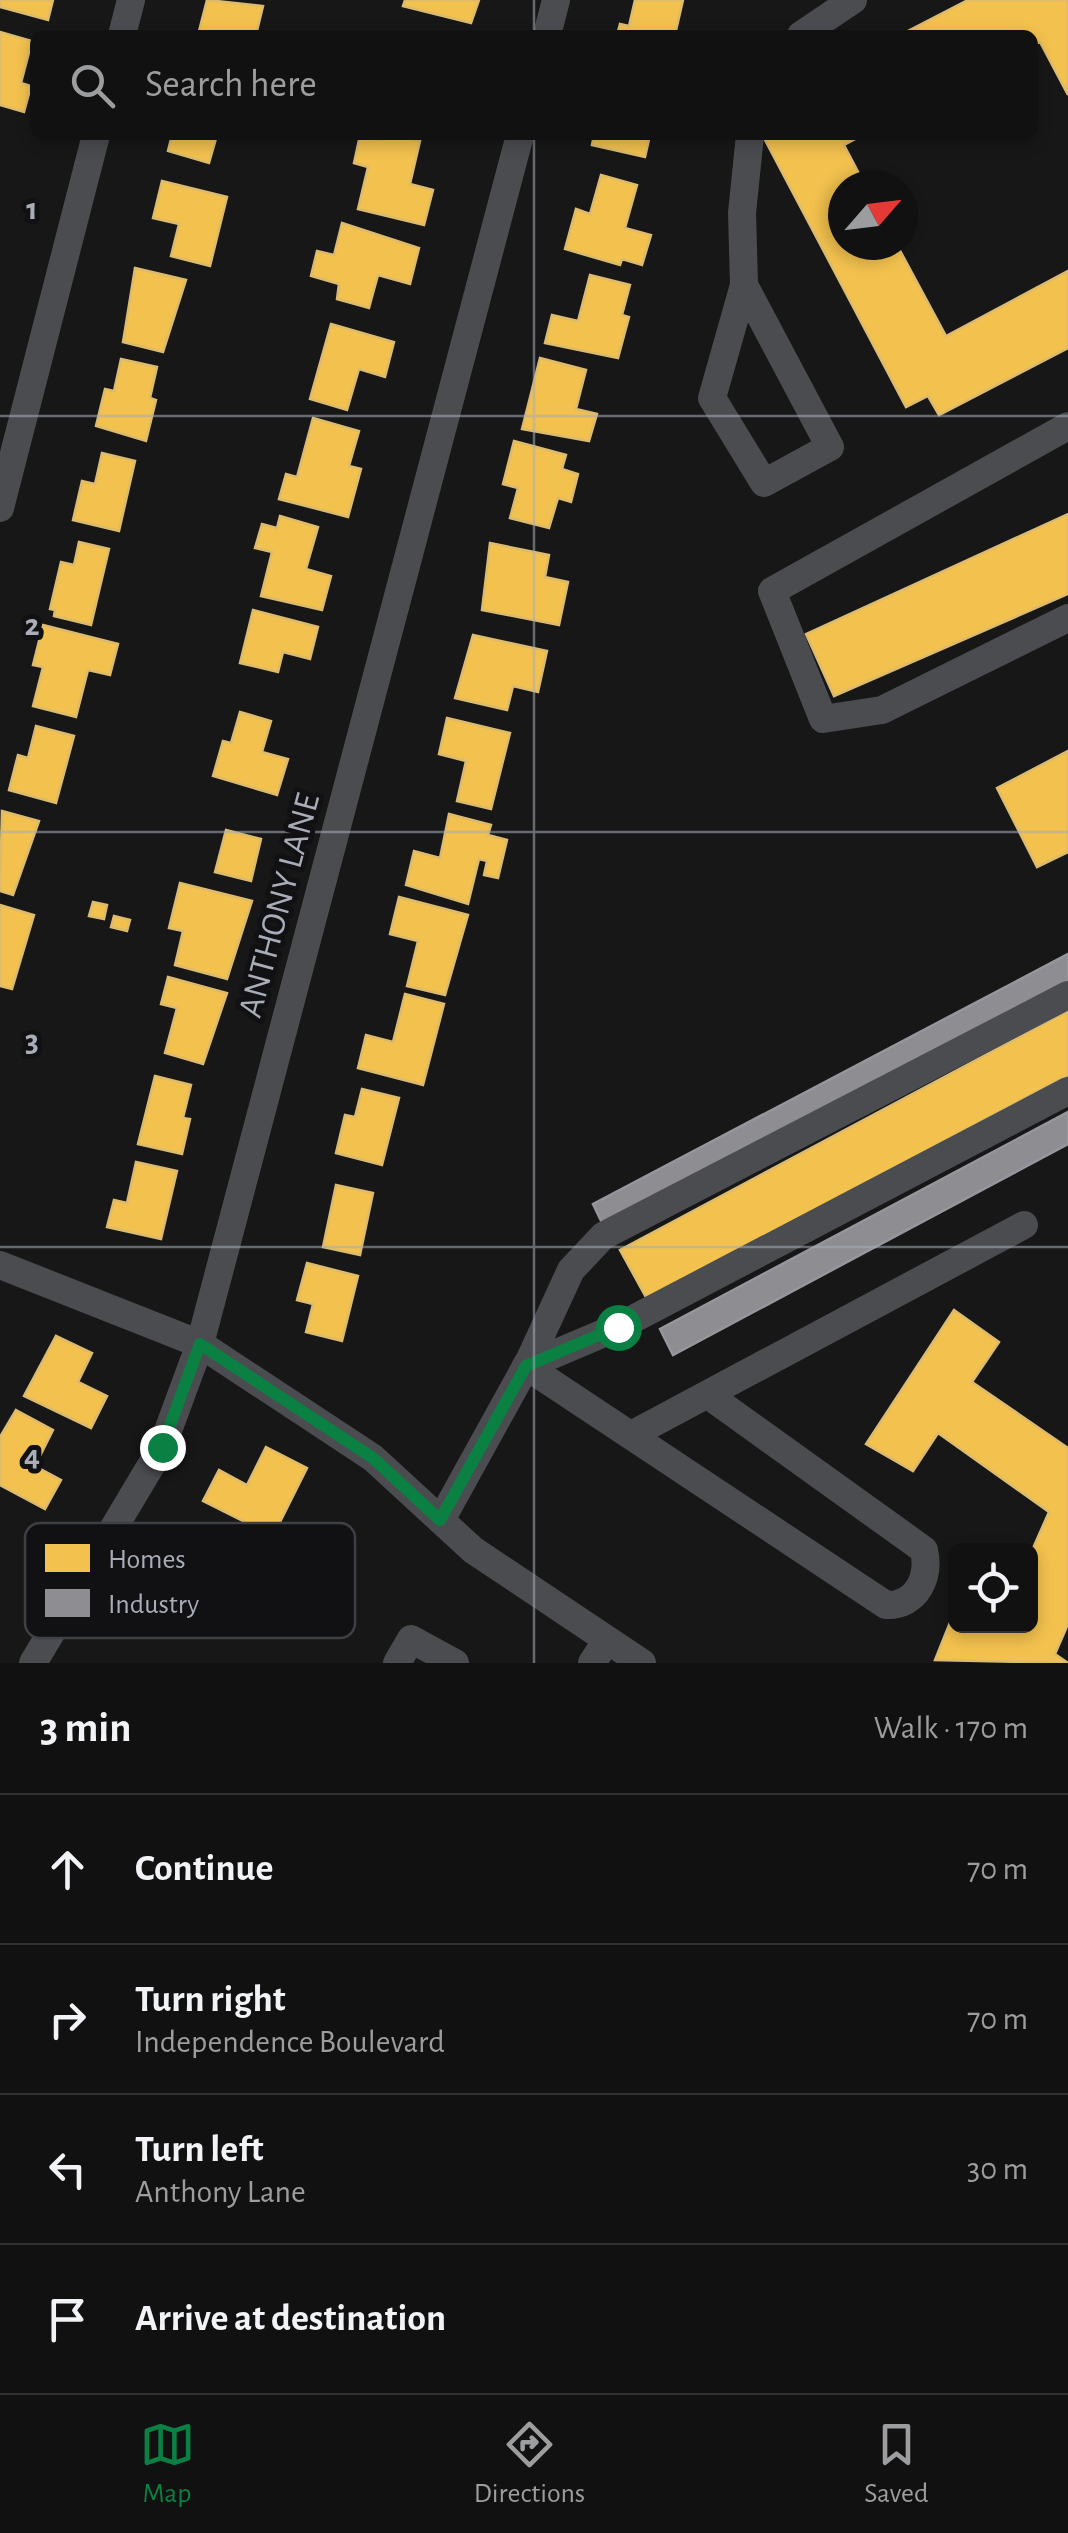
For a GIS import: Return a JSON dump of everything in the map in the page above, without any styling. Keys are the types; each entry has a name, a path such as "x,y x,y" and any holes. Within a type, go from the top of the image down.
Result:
{"street":[{"path":"123,30 131,0"},
{"path":"548,30 556,0"},
{"path":"808,30 853,0"},
{"path":"0,508 95,140"},
{"name":"ANTHONY LANE","path":"117,1523 162,1447 200,1344 519,140"},
{"path":"744,285 830,448 764,483 712,398 744,285 742,214 749,140"},
{"path":"1068,426 772,592 823,719 882,710 1068,618"},
{"path":"440,1520 526,1366 572,1270 603,1236 1068,995"},
{"path":"526,1366 618,1327 1068,1091"},
{"path":"633,1434 1024,1225"},
{"path":"0,1265 200,1344 373,1458 473,1550 600,1652 642,1663"},
{"path":"526,1366 886,1605 908,1600 924,1582 928,1566 924,1550 708,1396"},
{"name":"ANTHONY LANE","path":"33,1663 48,1638"},
{"path":"397,1663 411,1638 455,1663"}],"building: Homes":[{"path":"0,0 53,0 48,20 0,7"},
{"path":"207,0 263,6 257,30 199,30"},
{"path":"405,0 479,0 471,23 403,6"},
{"path":"635,0 683,0 676,30 618,30 620,24 629,26"},
{"path":"968,0 1068,0 1068,95 1038,43 1038,30 910,30"},
{"path":"0,32 30,40 21,83 30,86 30,90 24,112 0,105"},
{"path":"171,140 216,140 209,163 168,151"},
{"path":"359,140 420,141 410,184 433,190 424,225 358,209 368,167 354,163"},
{"path":"593,140 649,140 645,157 592,145"},
{"path":"765,140 854,140 844,145 857,170 828,170 828,259"},
{"path":"601,175 637,185 625,228 651,235 642,265 622,259 620,265 565,249 576,209 590,214"},
{"path":"162,181 227,197 210,266 171,256 179,224 153,218"},
{"path":"342,223 419,248 410,284 378,275 369,308 337,299 339,284 311,276 317,251 334,255"},
{"path":"828,260 905,260 946,336 1068,271 1068,348 939,415 928,396 906,407"},
{"path":"135,268 186,280 163,352 123,342"},
{"path":"590,275 630,285 622,315 629,317 618,358 545,343 552,315 578,321"},
{"path":"331,324 394,342 385,377 359,369 347,410 310,399"},
{"path":"540,358 586,370 576,409 597,414 589,441 522,429"},
{"path":"121,359 157,367 150,398 156,400 146,441 96,426 105,389 114,391"},
{"path":"313,418 359,431 349,466 361,469 348,517 279,499 286,474 297,477"},
{"path":"514,441 566,455 562,469 578,474 571,502 558,498 549,528 510,518 518,488 503,484"},
{"path":"102,453 135,461 119,531 73,520 82,481 95,484"},
{"path":"1068,514 1068,594 834,696 806,634"},
{"path":"280,516 318,527 306,569 331,576 322,610 261,596 272,552 255,548 262,524 277,528"},
{"path":"79,542 109,549 91,625 54,616 55,610 50,609 61,562 74,565"},
{"path":"490,543 549,555 545,577 568,582 559,625 482,610"},
{"path":"253,610 318,627 310,659 283,652 278,672 240,663"},
{"path":"43,625 118,644 110,675 88,670 76,717 33,706 43,667 33,665"},
{"path":"473,635 547,651 538,692 513,686 507,710 455,698"},
{"path":"240,712 271,721 262,752 288,759 277,795 213,776 223,741 231,743"},
{"path":"447,718 510,733 491,809 457,801 466,761 439,754"},
{"path":"36,726 74,736 56,803 9,790 18,755 28,758"},
{"path":"1068,751 1068,852 1037,867 997,788"},
{"path":"2,811 39,821 13,895 0,891"},
{"path":"449,814 491,825 488,835 507,840 498,878 484,875 487,861 479,859 468,904 406,885 414,851 440,858"},
{"path":"226,830 261,839 251,881 215,872"},
{"path":"180,883 252,901 227,979 175,965 183,931 169,928"},
{"path":"399,897 468,915 445,995 407,986 418,941 390,934"},
{"path":"93,902 107,905 104,919 89,916"},
{"path":"0,905 34,915 12,989 0,986"},
{"path":"114,916 130,920 127,931 111,927"},
{"path":"168,977 227,993 203,1064 165,1053 177,1008 161,1004"},
{"path":"405,994 444,1004 423,1085 358,1068 366,1035 393,1042"},
{"path":"1068,1011 1068,1075 647,1299 620,1250"},
{"path":"155,1076 191,1085 183,1118 190,1119 182,1154 138,1144"},
{"path":"362,1089 399,1098 382,1165 336,1153 345,1115 355,1117"},
{"path":"136,1162 177,1171 161,1239 107,1227 114,1200 127,1203"},
{"path":"336,1185 373,1193 360,1255 323,1247"},
{"path":"307,1263 358,1276 342,1341 306,1332 313,1304 297,1300"},
{"path":"954,1310 999,1342 972,1382 1068,1448 1068,1624 1055,1654 1068,1663 935,1660 948,1628 948,1633 1038,1633 1035,1543 1049,1512 938,1433 913,1471 866,1444"},
{"path":"56,1336 92,1353 78,1382 107,1396 91,1428 24,1396"},
{"path":"16,1410 53,1430 35,1466 61,1480 45,1509 0,1485 0,1437"},
{"path":"266,1447 307,1468 280,1523 247,1523 203,1501 219,1470 247,1485"}],"building: Industry":[{"path":"1068,954 1068,985 605,1229 593,1204"},
{"path":"1068,1112 1068,1144 673,1355 660,1329"}],"route":[{"path":"162,1447 200,1344 373,1458 440,1520 526,1366 618,1327"}]}
